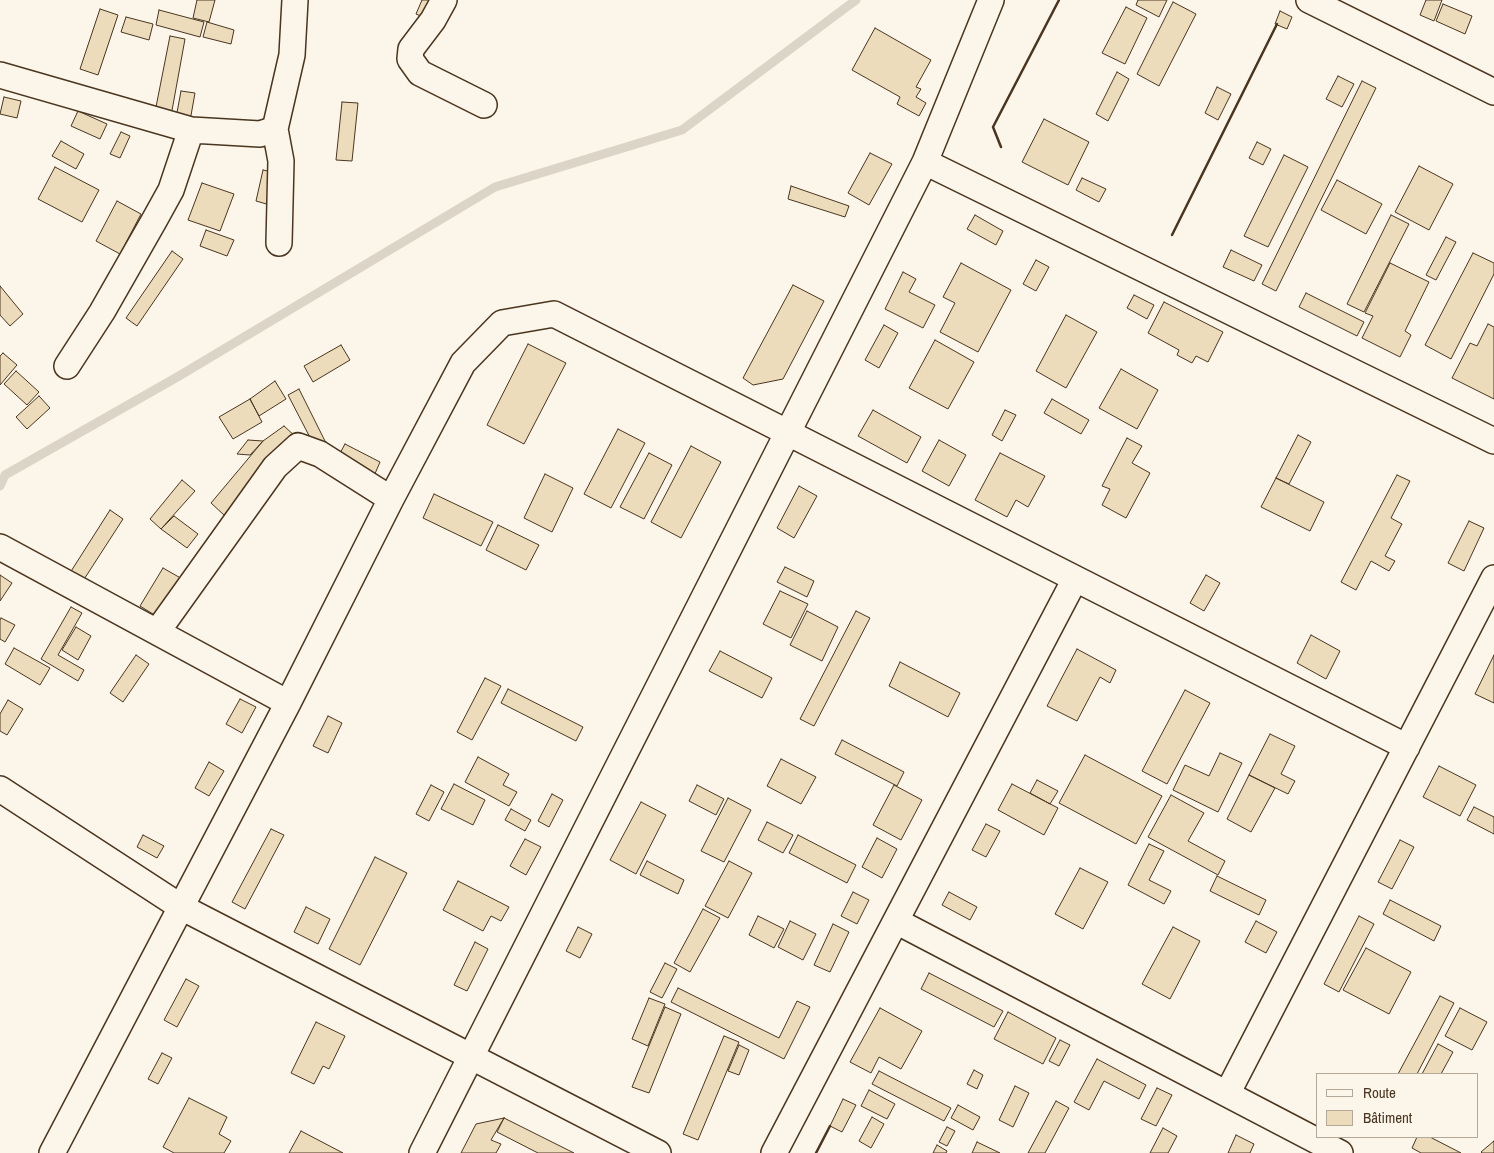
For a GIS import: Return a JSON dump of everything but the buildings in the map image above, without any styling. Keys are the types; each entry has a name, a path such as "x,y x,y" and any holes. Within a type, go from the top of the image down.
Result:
{"street":[{"path":"279,243 281,161 275,129 292,55 295,0"},
{"path":"444,0 412,48 410,59 420,73 484,105"},
{"path":"422,1153 925,162 990,0"},
{"path":"1309,0 1494,92"},
{"path":"0,75 191,130 260,134 275,129"},
{"path":"67,366 102,312 171,190 191,130"},
{"path":"925,162 1494,441"},
{"path":"52,1153 288,703 390,499 463,363 502,323 554,314 1407,747"},
{"path":"157,632 275,467 298,446 320,454 390,499"},
{"path":"0,547 288,703"},
{"path":"1227,1094 1494,578"},
{"path":"774,1153 1075,579"},
{"path":"0,789 181,907 658,1153"},
{"path":"896,921 1340,1153"}],"waterway":[{"path":"0,486 5,475 179,376 495,187 682,130 856,0"}],"wall":[{"path":"1001,147 993,127 1059,0"},
{"path":"1172,235 1277,24"},
{"path":"816,1153 830,1126"}]}
